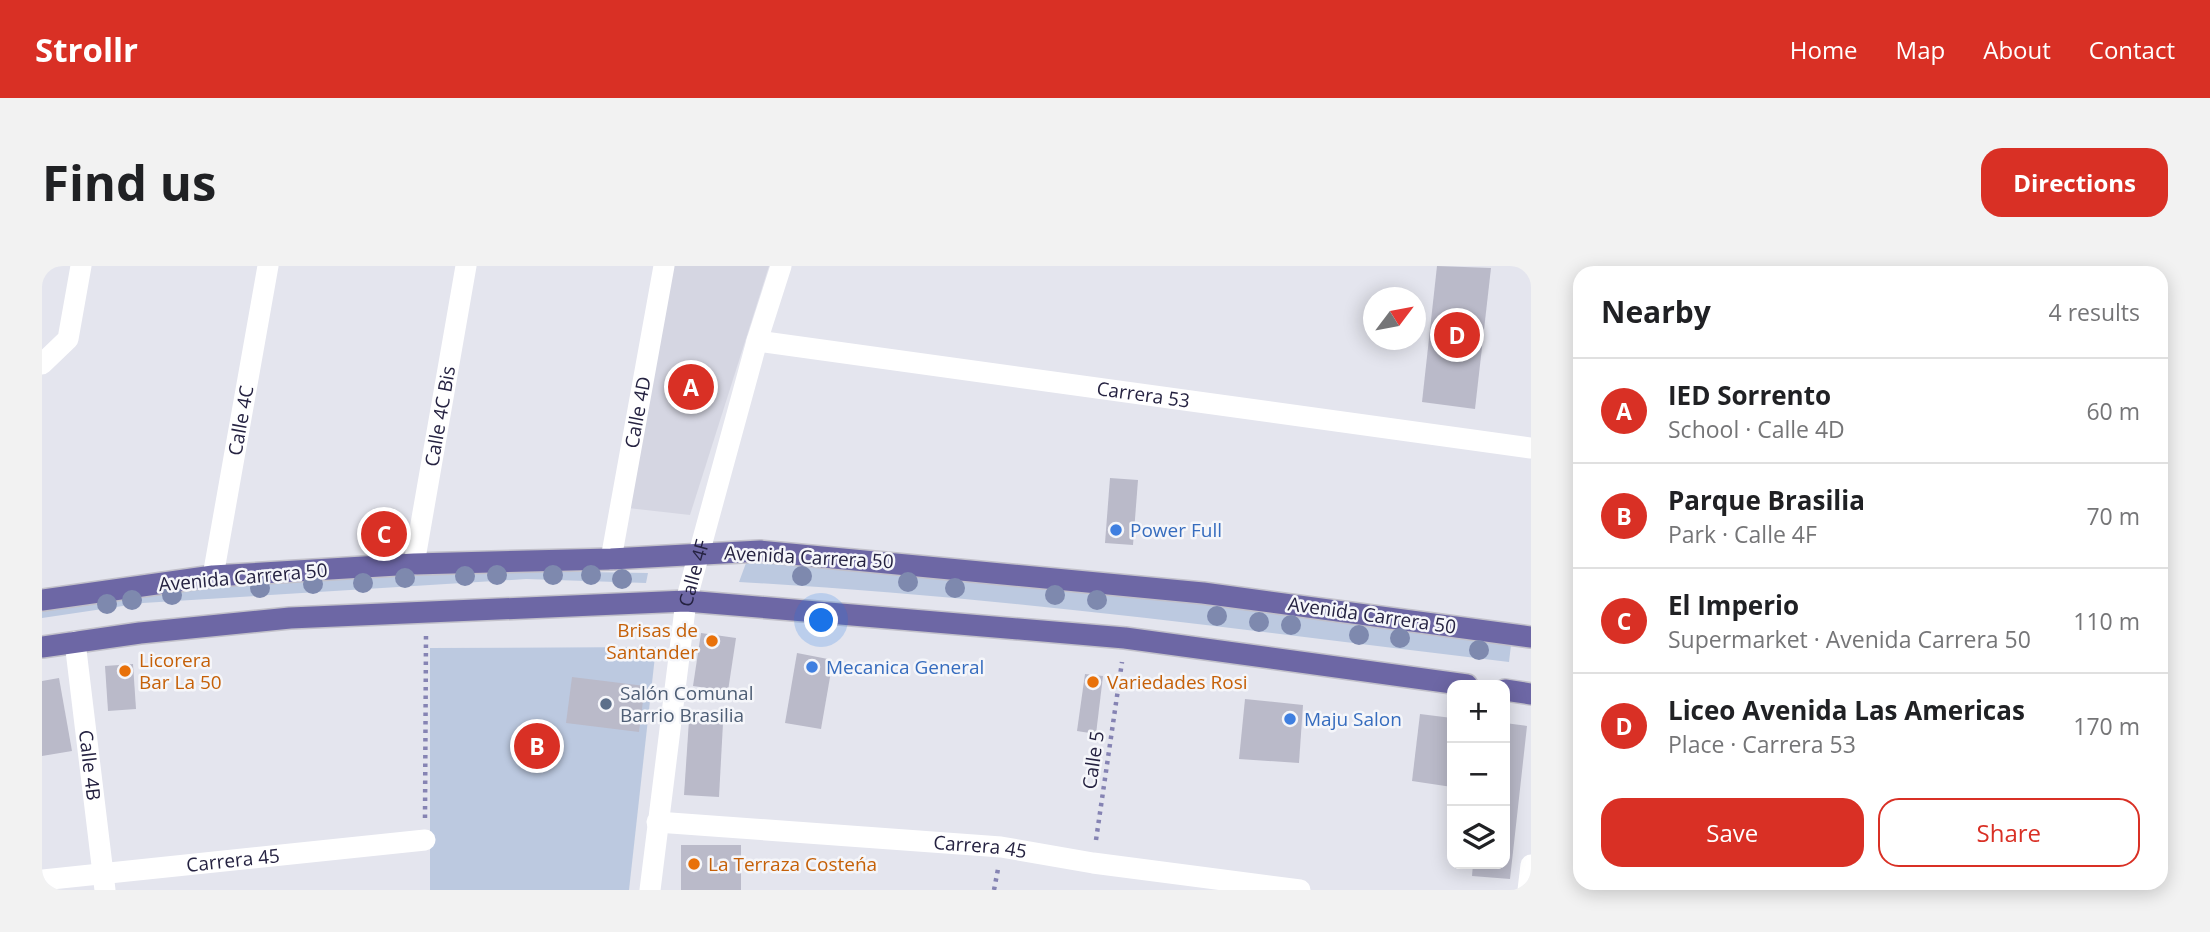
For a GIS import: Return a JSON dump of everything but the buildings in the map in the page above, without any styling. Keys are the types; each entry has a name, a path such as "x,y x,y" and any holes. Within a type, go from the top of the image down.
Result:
{"main road":[{"name":"Avenida Carrera 50","path":"42,600 213,576 414,564 611,559 700,552 817,554 1203,593 1531,637"},
{"path":"42,647 140,632 290,618 687,601 1125,638 1447,682"},
{"path":"1510,692 1531,694"}],"street":[{"path":"45,362 68,339 80,266"},
{"name":"Calle 4C","path":"213,576 268,266"},
{"name":"Calle 4C Bis","path":"414,564 466,266"},
{"name":"Calle 4D","path":"611,559 664,266"},
{"name":"Calle 4F","path":"650,890 687,601 757,341 781,266"},
{"name":"Carrera 53","path":"757,341 1531,448"},
{"name":"Calle 4B","path":"75,642 104,881"},
{"name":"Carrera 45","path":"657,822 1001,847 1093,863 1300,890"},
{"name":"Carrera 45","path":"42,880 104,881 425,840"},
{"path":"1528,890 1531,865"}],"path":[{"path":"425,630 425,840"},
{"name":"Calle 5","path":"1093,863 1122,661"}],"shaded area":[{"path":"674,266 769,266 690,515 628,508"},
{"path":"746,563 828,565 1196,602 1511,645 1509,662 1029,605 739,582"},
{"path":"466,570 648,573 646,583 526,579 143,603 42,618 42,608 211,584"},
{"path":"656,647 629,890 430,890 430,648"}],"place":[{"name":"Liceo Avenida Las Americas","path":"1457,335"},
{"name":"IED Sorrento","path":"691,387"},
{"name":"Power Full","path":"1116,530"},
{"name":"El Imperio","path":"384,534"},
{"name":"Brisas de Santander","path":"712,641"},
{"name":"Mecanica General","path":"812,667"},
{"name":"Licorera Bar La 50","path":"125,671"},
{"name":"Variedades Rosi","path":"1093,682"},
{"name":"Salón Comunal Barrio Brasilia","path":"606,704"},
{"name":"Maju Salon","path":"1290,719"},
{"name":"Parque Brasilia","path":"537,746"},
{"name":"La Terraza Costeńa","path":"694,864"}]}
